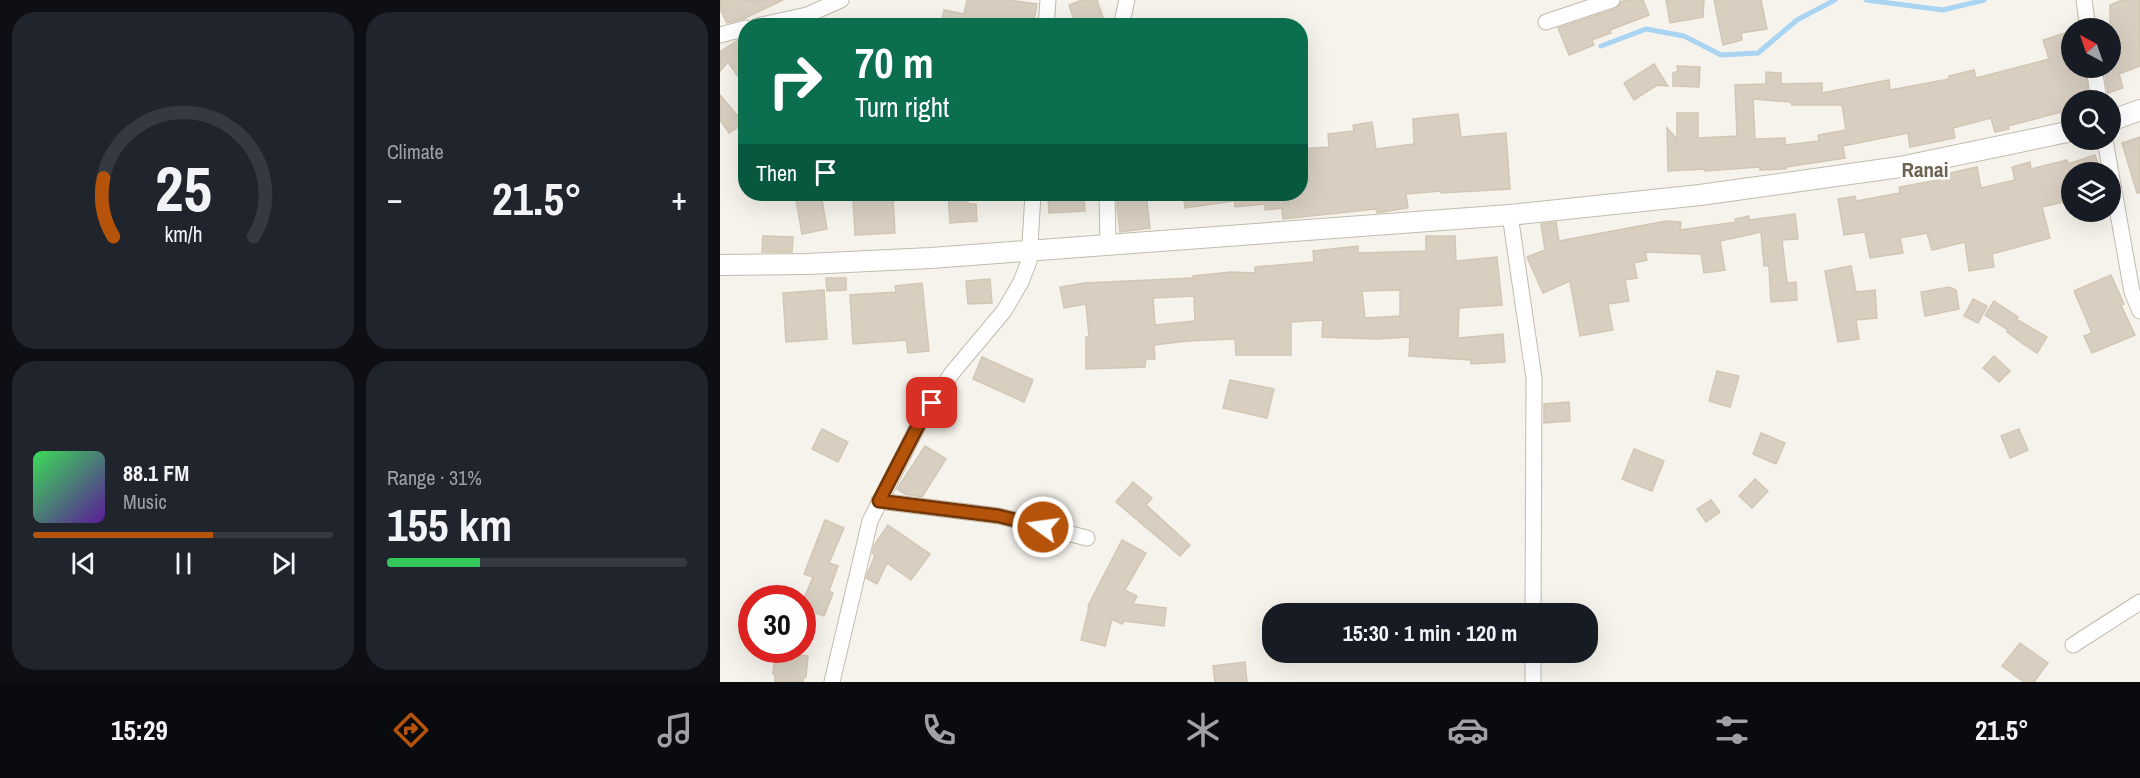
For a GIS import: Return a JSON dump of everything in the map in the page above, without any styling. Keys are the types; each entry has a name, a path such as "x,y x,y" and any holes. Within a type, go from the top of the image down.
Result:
{"street":[{"path":"793,18 807,15 841,0"},
{"path":"1047,18 1048,0"},
{"path":"1123,18 1126,0"},
{"path":"1546,22 1612,0"},
{"path":"720,35 738,30"},
{"path":"2121,117 2140,110"},
{"path":"720,265 807,264 1029,251 1108,243 1510,215 1700,195 1900,167 2061,132"},
{"path":"2107,150 2132,292 2140,310"},
{"path":"837,680 870,521 922,418 952,373 1004,311 1021,282 1029,261 1033,201"},
{"path":"1107,201 1108,243"},
{"path":"1510,215 1534,378 1533,603"},
{"path":"879,501 999,516 1087,538"},
{"path":"2073,645 2140,602"},
{"path":"1533,663 1533,682"}],"building":[{"path":"720,0 783,0 745,18 738,18 738,20 727,23 720,9"},
{"path":"967,0 1010,0 1037,4 1034,18 942,18 944,10 964,14"},
{"path":"1082,0 1097,0 1103,18 1073,18 1069,5"},
{"path":"1626,0 1643,0 1649,15 1610,30 1611,33 1592,40 1594,45 1569,55 1558,28 1615,9"},
{"path":"1666,0 1704,0 1703,17 1670,23"},
{"path":"1714,0 1761,0 1767,29 1741,33 1742,40 1723,45"},
{"path":"2122,0 2140,0 2140,66 2121,73 2121,18 2110,18 2110,5"},
{"path":"2061,34 2061,78 2086,78 2088,90 2061,90 2061,112 2008,126 2009,129 1995,132 1991,118 1953,128 1955,138 1910,147 1908,133 1843,146 1845,158 1786,167 1786,169 1760,170 1760,167 1668,171 1667,128 1677,139 1677,113 1698,113 1698,138 1737,136 1735,85 1766,84 1766,72 1781,73 1781,84 1822,83 1822,93 1889,80 1890,90 1949,79 1949,76 1974,70 1976,78 2049,59 2043,40","holes":["1753,99 1791,102 1792,105 1842,105 1846,130 1818,135 1819,141 1785,145 1785,138 1755,139"]},
{"path":"738,40 738,76 728,62 720,71 720,52"},
{"path":"1654,64 1668,86 1657,85 1634,100 1624,83"},
{"path":"1677,66 1700,67 1699,87 1673,86 1673,73 1678,71"},
{"path":"2106,78 2120,78 2123,88 2108,90"},
{"path":"720,95 738,116 738,127 729,133 720,120"},
{"path":"1458,114 1461,137 1506,133 1510,189 1406,194 1408,208 1377,213 1376,209 1283,219 1282,208 1265,210 1265,204 1235,207 1235,201 1308,201 1308,148 1329,147 1328,134 1354,131 1353,125 1372,122 1376,149 1414,144 1413,119"},
{"path":"2140,137 2140,193 2137,193 2122,143"},
{"path":"2095,155 2097,162 2074,162"},
{"path":"2067,160 2068,162 2061,162 2061,203 2042,207 2050,238 1992,254 1994,267 1969,271 1965,242 1932,250 1927,233 1900,238 1903,253 1870,258 1865,232 1844,235 1838,199 1855,196 1856,201 1900,193 1899,187 1938,180 1937,176 1977,167 1981,188 2015,180 2012,167 2030,162 2031,169"},
{"path":"796,201 822,201 827,229 802,234"},
{"path":"853,201 893,201 895,233 855,235"},
{"path":"948,201 968,201 968,204 976,204 977,221 950,223"},
{"path":"1048,201 1084,201 1085,211 1049,213"},
{"path":"1117,201 1147,201 1150,228 1120,232"},
{"path":"1184,201 1233,201 1185,208"},
{"path":"1795,214 1798,239 1782,240 1787,283 1796,282 1797,300 1771,302 1769,266 1764,266 1761,232 1720,241 1725,270 1704,273 1701,254 1645,252 1647,260 1634,263 1637,278 1625,280 1629,301 1608,304 1613,330 1580,336 1570,281 1543,293 1527,257 1545,250 1541,224 1556,222 1559,241 1666,221 1681,222 1680,230 1736,222 1735,219 1749,216 1749,220"},
{"path":"763,236 793,237 792,252 762,252"},
{"path":"1426,236 1455,236 1456,261 1497,257 1502,305 1459,308 1458,338 1503,334 1505,362 1471,364 1471,360 1409,356 1410,337 1376,339 1322,337 1323,320 1291,322 1291,355 1236,355 1235,339 1187,341 1154,345 1155,359 1146,359 1145,367 1086,369 1086,337 1089,337 1086,304 1064,308 1060,287 1084,283 1193,278 1193,276 1231,272 1255,273 1255,267 1314,262 1313,251 1358,246 1358,253 1426,251","holes":["1400,290 1400,316 1365,318 1362,291","1194,296 1195,321 1155,325 1153,298"]},
{"path":"1851,266 1856,292 1875,290 1877,318 1856,320 1859,339 1838,342 1825,271"},
{"path":"2111,275 2124,304 2121,305 2135,335 2092,353 2084,336 2092,333 2074,291"},
{"path":"826,278 846,278 846,290 827,291"},
{"path":"990,279 992,303 968,304 966,281"},
{"path":"922,283 929,351 908,353 906,340 853,344 850,295 896,292 895,286"},
{"path":"1949,287 1956,290 1959,309 1925,316 1921,292"},
{"path":"824,290 827,339 786,342 783,293"},
{"path":"1973,299 1987,306 1978,323 1964,316"},
{"path":"1994,301 2018,317 2016,319 2047,337 2037,353 1985,315"},
{"path":"1994,356 2010,371 1999,382 1983,368"},
{"path":"982,357 1033,380 1024,402 973,379"},
{"path":"1717,371 1739,376 1730,407 1709,401"},
{"path":"1230,380 1274,389 1267,418 1223,408"},
{"path":"1569,402 1570,421 1544,423 1544,404"},
{"path":"822,429 848,442 838,462 812,449"},
{"path":"2019,429 2028,450 2010,458 2001,436"},
{"path":"1761,433 1785,443 1776,464 1753,454"},
{"path":"925,446 946,459 922,497 905,494 897,489"},
{"path":"1634,449 1664,461 1652,491 1622,479"},
{"path":"1755,479 1768,491 1752,508 1739,496"},
{"path":"1133,482 1152,498 1146,505 1190,545 1180,556 1116,502"},
{"path":"1711,500 1720,512 1706,522 1697,509"},
{"path":"825,520 844,528 829,563 838,566 829,591 833,593 824,616 816,613 816,585 810,585 813,577 804,574"},
{"path":"888,525 930,554 911,580 887,563 877,584 866,578 875,555 872,553 875,544"},
{"path":"1122,540 1146,553 1125,590 1137,596 1133,604 1166,608 1164,626 1124,621 1122,624 1112,619 1105,646 1081,640 1088,606"},
{"path":"2020,643 2048,663 2034,682 2024,682 2002,666"},
{"path":"1245,662 1247,682 1215,682 1213,666"},
{"path":"774,663 807,663 806,677 803,682 775,682 775,674 773,674"}],"waterway":[{"path":"1601,46 1646,29 1684,36 1721,55 1758,53 1797,20 1835,0"},
{"path":"1866,0 1943,10 1984,0"}],"district":[{"name":"Ranai","path":"1925,169"}],"route":[{"path":"932,403 879,501 999,516 1043,527"}]}
